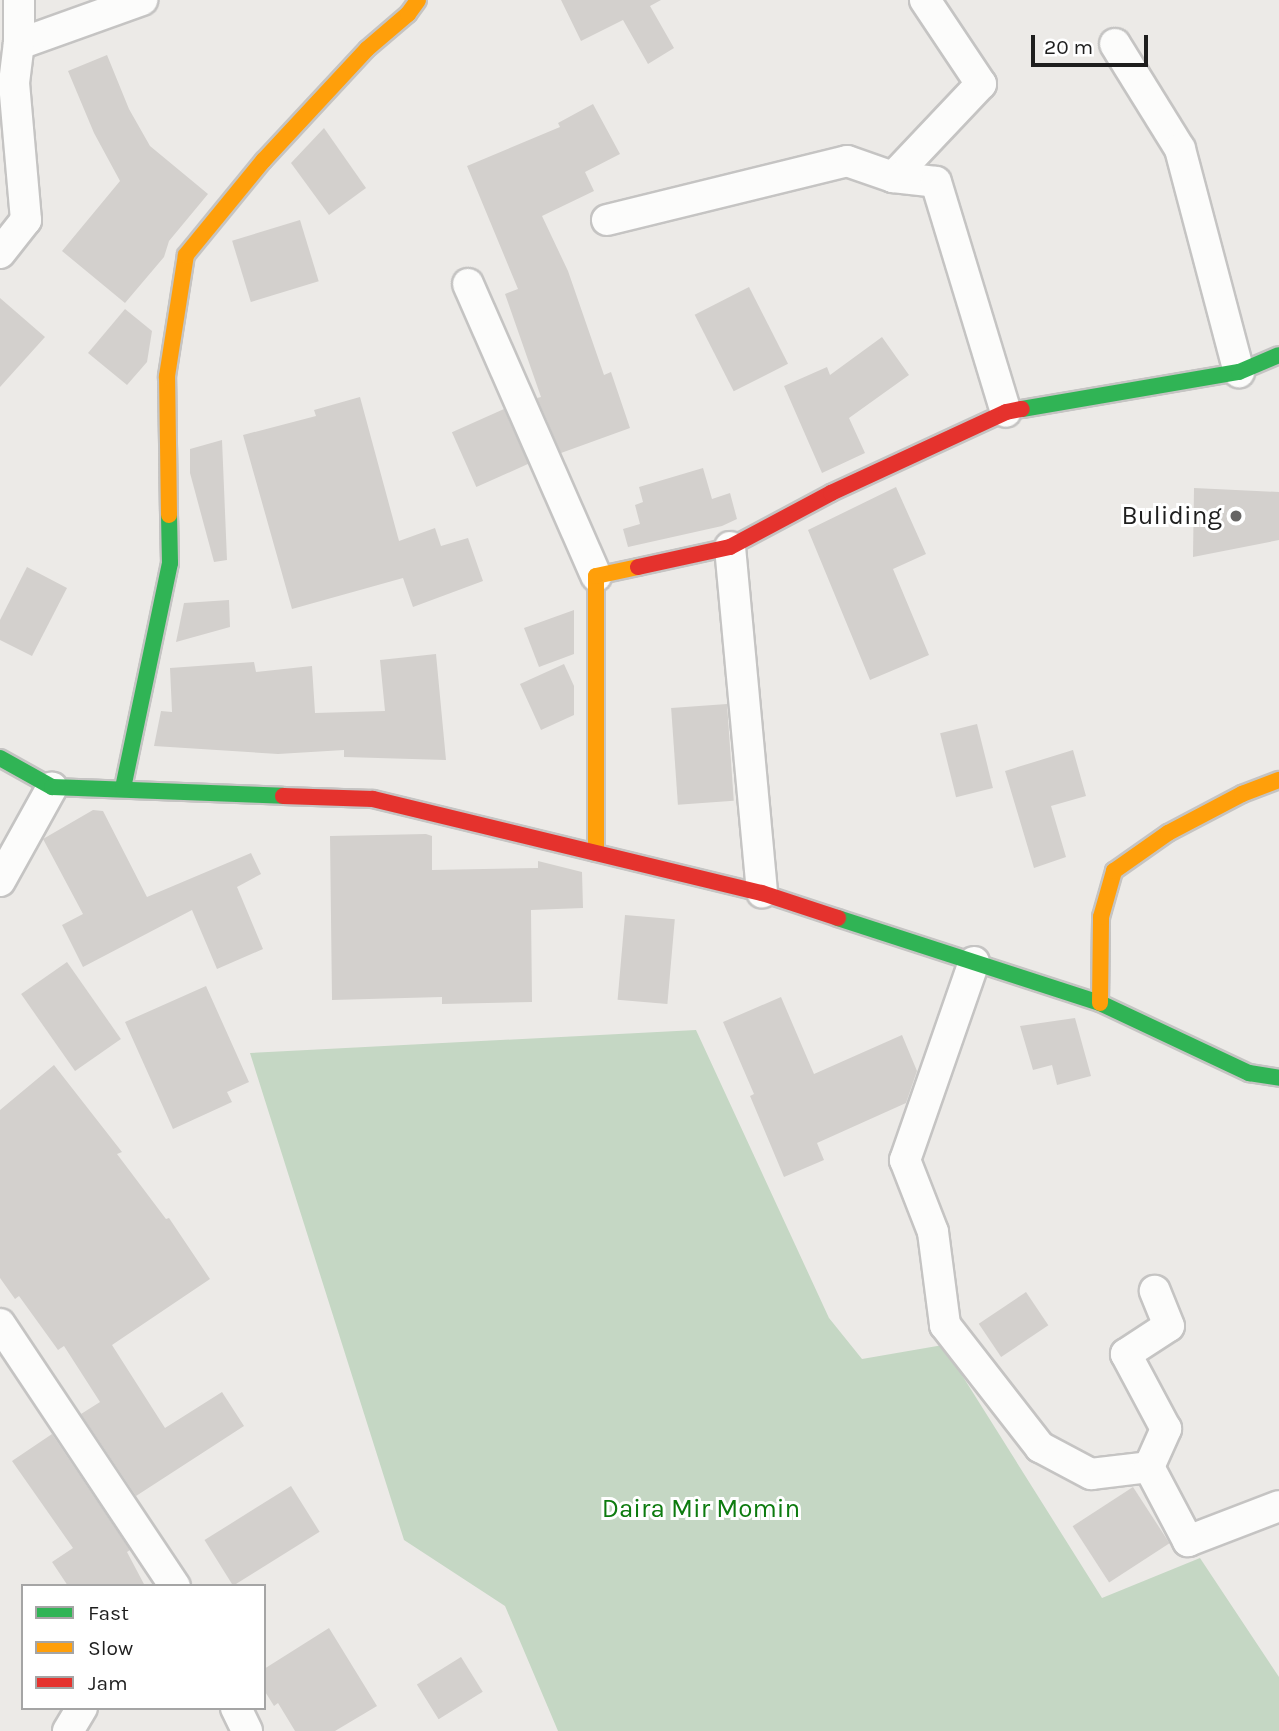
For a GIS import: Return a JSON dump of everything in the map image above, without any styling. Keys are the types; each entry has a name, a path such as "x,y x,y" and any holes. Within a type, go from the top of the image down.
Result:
{"street":[{"path":"3,241 26,220 14,83 19,44 19,0"},
{"path":"19,44 142,0"},
{"path":"123,788 170,563 167,376 187,256 263,160 367,49 408,14 418,0"},
{"path":"893,177 981,84 925,0"},
{"path":"1115,44 1180,149 1239,372"},
{"path":"607,220 847,161 893,177 936,182 1006,412"},
{"path":"468,284 596,576 596,853"},
{"path":"596,576 730,547 831,493 1006,412 1239,372 1279,355"},
{"path":"730,547 762,893"},
{"path":"0,758 52,787 373,799 762,893 1100,1003 1250,1073 1279,1078"},
{"path":"1100,1003 1101,917 1114,871 1168,833 1242,794 1279,780"},
{"path":"0,881 52,787"},
{"path":"974,962 905,1160 933,1232 946,1325 1040,1447 1091,1474 1149,1467"},
{"path":"1149,1467 1166,1429 1126,1354 1169,1326 1155,1291"},
{"path":"3,1335 174,1584"},
{"path":"1149,1467 1188,1541 1279,1506"},
{"path":"68,1731 81,1710"},
{"path":"237,1710 247,1731"}],"green space":[{"name":"Daira Mir Momin","path":"696,1030 829,1318 862,1359 943,1345 1102,1598 1200,1558 1279,1677 1279,1731 558,1731 505,1606 404,1540 250,1053"}],"building":[{"path":"561,0 661,0 650,6 674,48 648,64 623,20 581,41"},
{"path":"107,55 129,109 150,146 208,194 169,241 164,257 125,303 62,251 120,181 94,133 68,71"},
{"path":"593,104 620,154 585,172 594,191 542,216 568,271 604,375 611,372 630,428 561,453 537,398 541,397 505,294 518,289 467,166 560,127 558,123"},
{"path":"324,128 366,188 329,215 291,163"},
{"path":"300,220 319,281 251,302 232,241"},
{"path":"749,287 788,364 734,391 695,315"},
{"path":"0,298 45,337 0,387"},
{"path":"125,309 152,331 147,362 127,385 88,353"},
{"path":"882,337 909,375 849,418 865,453 822,473 784,386 827,367 830,375"},
{"path":"360,397 399,541 435,528 441,546 468,538 483,581 413,607 403,578 292,609 243,435 316,416 314,410"},
{"path":"504,409 528,464 476,487 452,432"},
{"path":"222,440 227,560 214,562 190,473 190,449"},
{"path":"703,468 712,499 730,493 737,519 722,526 628,547 623,529 640,524 635,505 643,502 639,487"},
{"path":"896,487 926,554 893,569 929,655 870,680 808,530"},
{"name":"Buliding","path":"1194,488 1279,492 1279,540 1193,557"},
{"path":"27,567 67,588 32,656 0,640 0,620"},
{"path":"229,600 230,627 176,642 184,603"},
{"path":"574,610 574,654 539,667 524,628"},
{"path":"436,654 446,760 344,757 344,750 278,754 154,746 161,711 172,712 170,668 254,662 256,672 312,666 315,713 385,711 380,660"},
{"path":"564,664 574,686 574,715 541,730 520,684"},
{"path":"727,704 734,801 678,805 671,708"},
{"path":"977,724 993,788 956,797 940,733"},
{"path":"1073,750 1086,796 1051,806 1066,857 1034,868 1005,771"},
{"path":"93,810 103,811 147,897 251,853 261,874 237,887 263,949 217,969 192,910 83,967 62,925 83,914 43,839"},
{"path":"330,836 432,836 432,870 538,868 538,861 582,872 583,908 531,910 532,1002 442,1004 442,997 332,1000"},
{"path":"625,915 675,919 667,1004 618,1000"},
{"path":"67,962 121,1039 75,1071 21,994"},
{"path":"206,986 249,1082 227,1092 232,1102 173,1129 125,1022"},
{"path":"781,997 814,1074 902,1035 917,1071 906,1103 817,1143 824,1160 784,1177 750,1096 754,1094 723,1022"},
{"path":"1075,1018 1091,1076 1057,1085 1052,1065 1033,1070 1020,1026"},
{"path":"54,1065 122,1152 117,1154 166,1219 169,1218 210,1279 112,1345 165,1428 222,1392 244,1426 136,1496 81,1414 100,1402 64,1346 58,1350 19,1296 15,1299 0,1278 0,1110"},
{"path":"1026,1292 1048,1325 1001,1357 979,1324"},
{"path":"52,1434 130,1550 127,1552 144,1584 67,1584 52,1562 73,1548 12,1461"},
{"path":"291,1486 320,1532 236,1584 232,1584 204,1540"},
{"path":"1133,1487 1169,1543 1109,1582 1073,1526"},
{"path":"329,1628 377,1706 335,1731 295,1731 278,1703 274,1706 266,1693 266,1668"},
{"path":"461,1657 483,1692 439,1719 417,1685"}],"traffic: fast":[{"path":"1022,409 1239,372 1279,355"},
{"path":"123,788 170,563 169,515"},
{"path":"0,758 52,787 283,796"},
{"path":"838,918 1100,1003 1249,1073 1279,1078"}],"traffic: slow":[{"path":"169,515 167,376 186,255 263,161 367,49 408,14 418,0"},
{"path":"596,853 596,576 638,567"},
{"path":"1100,1003 1101,917 1114,871 1168,833 1242,794 1279,780"}],"traffic: jam":[{"path":"638,567 730,547 831,493 1006,412 1022,409"},
{"path":"283,796 373,799 762,893 838,918"}],"place":[{"name":"Buliding","path":"1236,516"}]}
